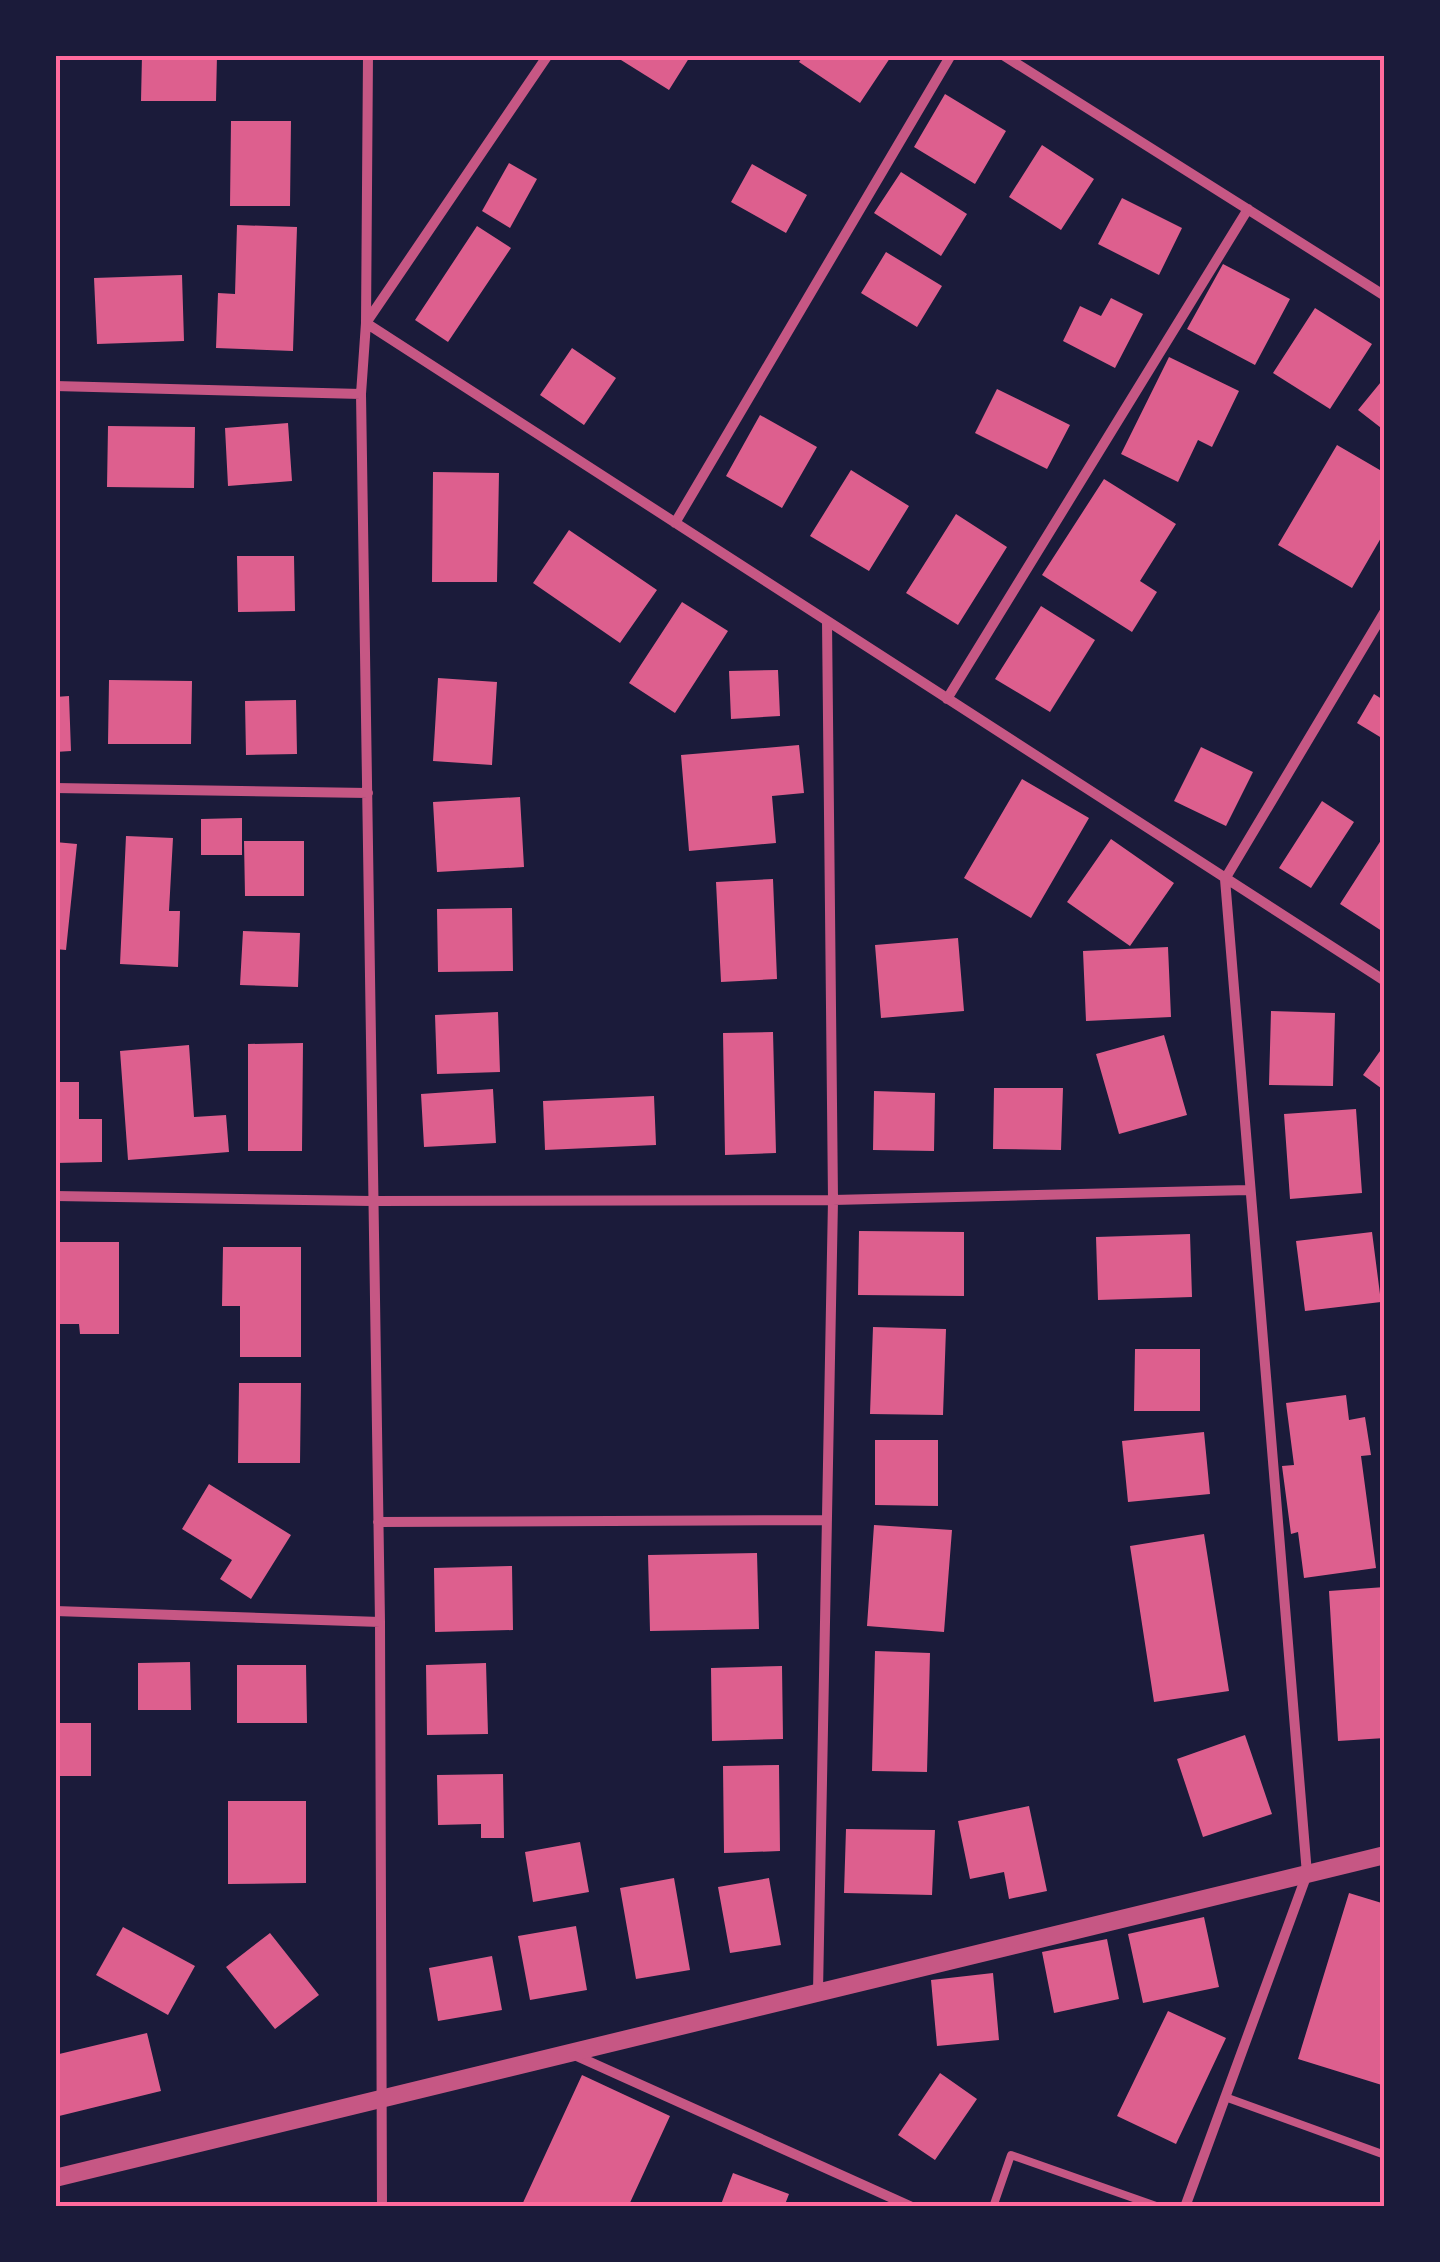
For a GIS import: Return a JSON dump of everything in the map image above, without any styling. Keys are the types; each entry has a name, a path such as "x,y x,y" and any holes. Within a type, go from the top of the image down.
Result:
{"street":[{"path":"368,55 366,324 361,394 380,1622 382,2207"},
{"path":"366,324 548,55"},
{"path":"675,523 951,55"},
{"path":"1003,55 1385,296"},
{"path":"948,700 1248,209"},
{"path":"366,324 1385,980"},
{"path":"55,386 361,394"},
{"path":"1185,2207 1307,1874 1225,879 1385,611"},
{"path":"818,1992 833,1200 827,622"},
{"path":"55,788 368,794"},
{"path":"55,1196 372,1201 833,1200 1249,1190"},
{"path":"378,1522 827,1520"},
{"path":"55,1611 380,1622"},
{"path":"55,2178 1385,1855"},
{"path":"569,2053 912,2207"}],"lane":[{"path":"1225,2097 1385,2155"},
{"path":"993,2207 1011,2155 1159,2207"}],"building":[{"path":"142,55 217,55 216,101 141,101"},
{"path":"613,55 691,55 669,90"},
{"path":"804,55 892,55 860,103 799,62"},
{"path":"945,94 1006,131 975,184 914,147"},
{"path":"231,121 291,121 290,206 230,206"},
{"path":"1042,145 1094,179 1061,230 1009,197"},
{"path":"509,163 537,179 510,228 482,211"},
{"path":"752,164 807,195 786,233 731,202"},
{"path":"901,172 967,214 941,256 874,213"},
{"path":"1122,198 1182,228 1159,275 1098,244"},
{"path":"237,225 297,227 293,351 216,348 218,293 235,294"},
{"path":"477,226 511,248 448,342 415,320"},
{"path":"886,252 942,286 917,327 861,293"},
{"path":"1223,264 1290,299 1255,365 1187,329"},
{"path":"182,275 184,341 97,344 94,278"},
{"path":"1111,298 1143,314 1115,368 1063,341 1080,306 1101,316"},
{"path":"1315,308 1372,344 1330,409 1273,373"},
{"path":"572,348 616,378 584,425 540,395"},
{"path":"1169,357 1239,391 1212,447 1198,440 1178,482 1121,454"},
{"path":"1385,377 1385,431 1358,410"},
{"path":"997,389 1070,425 1047,469 975,433"},
{"path":"760,415 817,447 782,508 726,476"},
{"path":"288,423 292,481 228,486 225,428"},
{"path":"108,426 195,427 194,488 107,487"},
{"path":"1337,445 1385,473 1385,531 1352,588 1278,545"},
{"path":"851,470 909,506 869,571 810,536"},
{"path":"433,472 499,473 497,582 432,582"},
{"path":"1104,479 1176,524 1140,581 1157,592 1132,632 1042,575"},
{"path":"956,514 1007,547 958,625 906,593"},
{"path":"569,530 657,590 620,643 533,583"},
{"path":"237,556 294,556 295,611 238,612"},
{"path":"682,602 728,631 675,713 629,683"},
{"path":"1041,606 1095,640 1050,712 995,679"},
{"path":"778,670 780,716 731,719 729,671"},
{"path":"438,678 497,682 492,765 433,761"},
{"path":"109,680 192,681 191,744 108,744"},
{"path":"1374,694 1385,701 1385,740 1357,723"},
{"path":"69,696 71,751 55,752 55,697"},
{"path":"296,700 297,754 246,755 245,701"},
{"path":"799,745 804,793 772,796 776,843 689,851 681,755"},
{"path":"1201,747 1253,772 1226,826 1174,801"},
{"path":"1022,779 1089,818 1031,918 964,878"},
{"path":"520,797 524,867 437,872 433,802"},
{"path":"1322,801 1354,822 1311,888 1279,868"},
{"path":"242,818 242,855 201,855 201,819"},
{"path":"1385,834 1385,933 1340,904"},
{"path":"126,836 173,838 169,911 180,911 178,967 120,964"},
{"path":"1111,839 1174,883 1130,946 1067,902"},
{"path":"244,841 304,841 304,896 245,896"},
{"path":"55,842 77,844 66,950 55,949"},
{"path":"773,879 777,979 721,982 716,882"},
{"path":"512,908 513,971 438,972 437,909"},
{"path":"243,931 300,933 298,987 240,985"},
{"path":"958,938 964,1011 881,1018 875,945"},
{"path":"1168,947 1171,1017 1086,1021 1083,951"},
{"path":"1271,1011 1335,1013 1333,1086 1269,1085"},
{"path":"498,1012 500,1072 437,1074 435,1015"},
{"path":"773,1032 776,1153 725,1155 723,1033"},
{"path":"1164,1035 1187,1115 1119,1134 1096,1054"},
{"path":"303,1043 302,1151 248,1151 248,1044"},
{"path":"1385,1044 1385,1091 1363,1075"},
{"path":"189,1045 194,1117 226,1115 229,1152 128,1160 120,1051"},
{"path":"55,1082 79,1082 79,1119 102,1119 102,1162 55,1163"},
{"path":"994,1088 1063,1088 1061,1150 993,1149"},
{"path":"493,1089 496,1143 424,1147 421,1094"},
{"path":"874,1091 935,1093 934,1151 873,1150"},
{"path":"654,1096 656,1145 545,1150 543,1101"},
{"path":"1356,1109 1362,1193 1290,1199 1284,1114"},
{"path":"859,1231 964,1232 964,1296 858,1295"},
{"path":"1372,1232 1381,1302 1305,1311 1296,1241"},
{"path":"1190,1234 1192,1297 1098,1300 1096,1237"},
{"path":"55,1242 119,1242 119,1334 80,1334 79,1324 55,1324"},
{"path":"223,1247 301,1247 301,1357 240,1357 240,1306 222,1306"},
{"path":"873,1327 946,1329 943,1415 870,1414"},
{"path":"1135,1349 1200,1349 1200,1411 1134,1411"},
{"path":"239,1383 301,1383 300,1463 238,1463"},
{"path":"1346,1395 1349,1420 1365,1417 1371,1455 1361,1456 1376,1568 1304,1578 1298,1532 1291,1534 1282,1466 1294,1465 1286,1403"},
{"path":"1204,1432 1210,1494 1128,1502 1122,1441"},
{"path":"875,1440 938,1440 938,1506 875,1505"},
{"path":"209,1484 291,1535 251,1599 220,1579 232,1560 182,1529"},
{"path":"874,1525 952,1530 944,1632 867,1626"},
{"path":"1204,1534 1229,1691 1154,1702 1130,1546"},
{"path":"757,1553 759,1629 650,1631 648,1555"},
{"path":"512,1566 513,1630 435,1632 434,1568"},
{"path":"1385,1587 1385,1738 1338,1741 1329,1591"},
{"path":"875,1651 930,1653 927,1772 872,1771"},
{"path":"190,1662 191,1710 138,1710 138,1663"},
{"path":"486,1663 488,1734 427,1735 426,1665"},
{"path":"237,1665 306,1665 307,1723 237,1723"},
{"path":"782,1666 783,1739 712,1741 711,1668"},
{"path":"55,1723 91,1723 91,1776 55,1776"},
{"path":"1245,1735 1272,1814 1203,1837 1177,1759"},
{"path":"779,1765 780,1851 724,1853 723,1766"},
{"path":"503,1774 504,1838 481,1838 481,1824 438,1825 437,1775"},
{"path":"228,1801 306,1801 306,1883 228,1884"},
{"path":"1029,1806 1047,1891 1009,1899 1004,1872 970,1879 958,1821"},
{"path":"846,1829 935,1830 932,1895 844,1893"},
{"path":"580,1842 589,1892 533,1902 525,1852"},
{"path":"674,1878 690,1970 636,1979 620,1888"},
{"path":"769,1878 781,1945 730,1953 718,1887"},
{"path":"1349,1893 1385,1904 1385,2086 1298,2059"},
{"path":"1204,1917 1219,1987 1143,2003 1128,1934"},
{"path":"576,1926 587,1990 530,2000 518,1936"},
{"path":"123,1927 195,1966 168,2015 96,1975"},
{"path":"270,1933 319,1995 275,2029 226,1967"},
{"path":"1107,1939 1119,1999 1054,2013 1042,1952"},
{"path":"492,1956 502,2010 438,2021 429,1968"},
{"path":"993,1973 999,2040 937,2046 931,1980"},
{"path":"1168,2011 1226,2038 1176,2144 1117,2116"},
{"path":"147,2033 161,2091 55,2117 55,2055"},
{"path":"940,2073 977,2099 935,2160 898,2135"},
{"path":"582,2075 670,2116 628,2207 521,2207"},
{"path":"733,2173 789,2194 784,2207 720,2207"}]}
